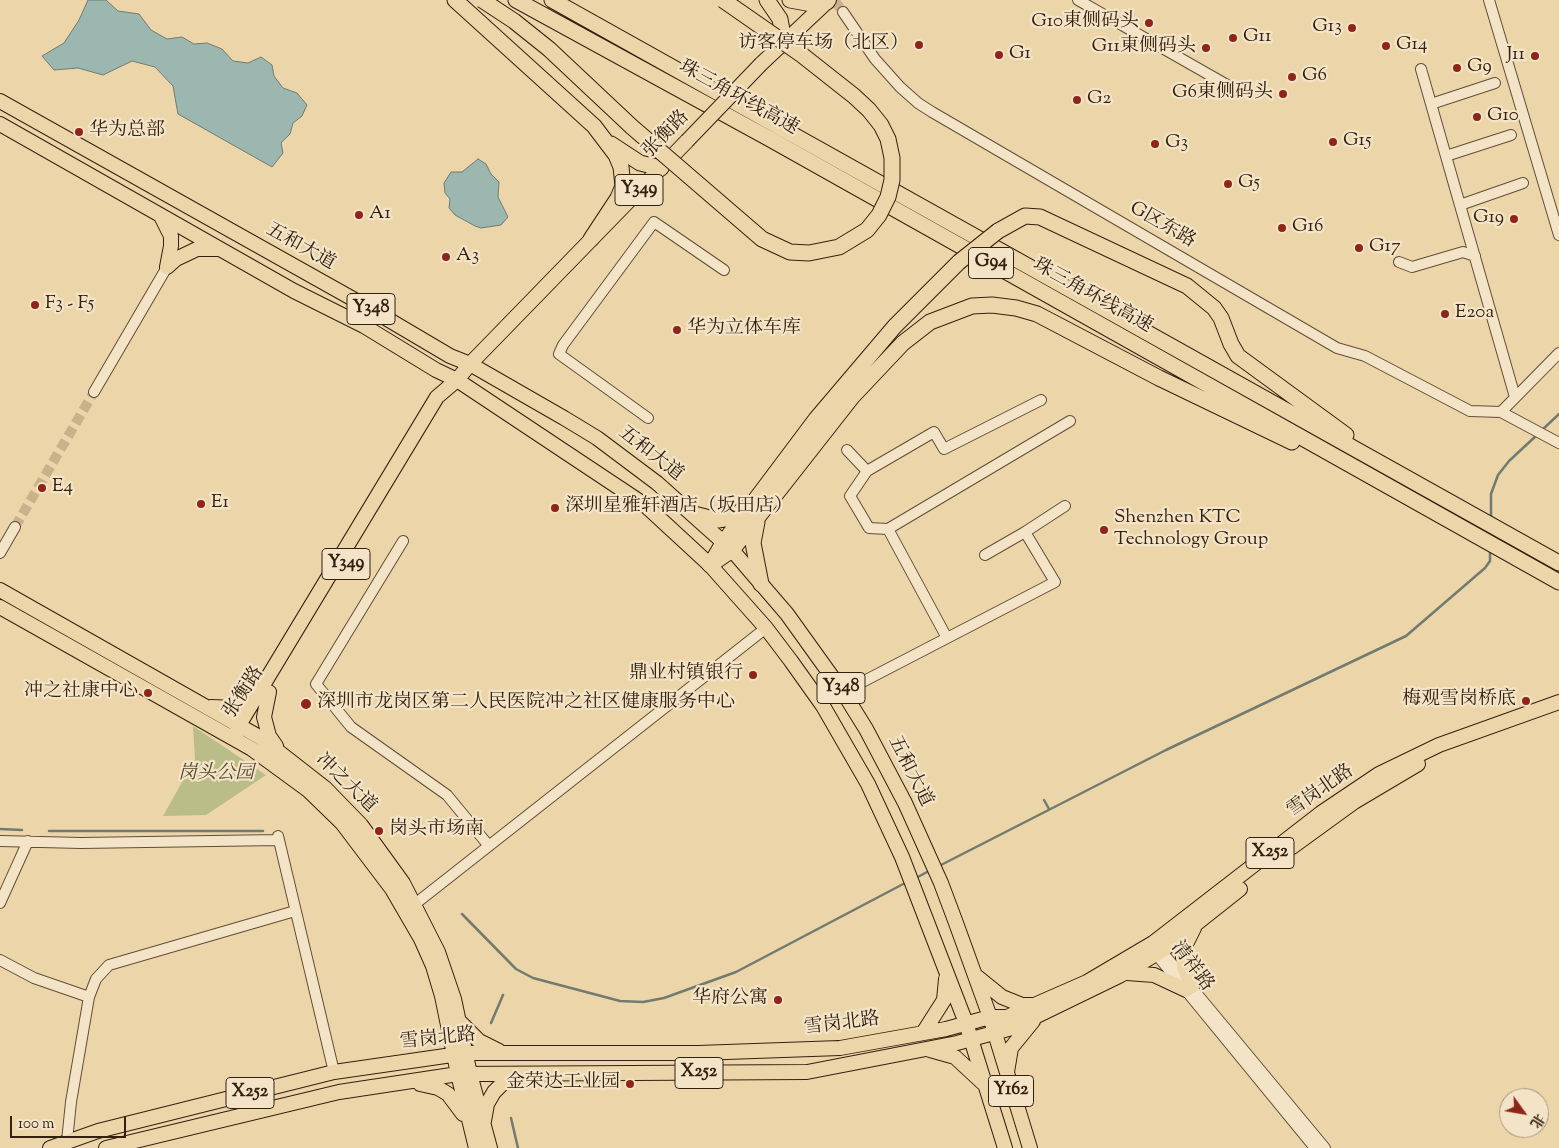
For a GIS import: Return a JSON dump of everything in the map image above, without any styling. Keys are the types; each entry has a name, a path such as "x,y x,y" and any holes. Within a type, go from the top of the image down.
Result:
{"highway":[{"path":"455,0 579,112 608,142 640,164 660,168"},
{"path":"482,0 514,21 549,48 632,127 762,239 790,252 809,253 839,247 867,230 879,215 888,197 892,180 892,158 888,139 881,125 854,96 802,55 723,0"},
{"name":"珠三角环线高速","path":"516,0 770,139 1559,582"},
{"name":"珠三角环线高速","path":"552,0 1559,563"},
{"path":"767,0 780,19 782,30 780,46"},
{"path":"790,0 812,4 828,1"},
{"path":"591,239 618,198 623,186 621,166 608,142"},
{"path":"710,566 728,547 919,300 959,262 998,231 1025,216 1040,216 1187,286 1214,308 1221,318 1238,356 1405,477"},
{"path":"835,407 918,330 930,322 972,306 992,305 1016,308 1037,314 1061,325 1208,403 1398,491"},
{"path":"694,514 707,518 730,518 759,505"},
{"path":"759,505 753,543 762,584"}],"main road":[{"name":"张衡路","path":"235,739 455,383 470,364 761,64 828,1"},
{"name":"五和大道","path":"0,101 362,304 450,356 470,364 597,438 658,483 728,547 762,584 811,646 843,692 886,765 941,882 990,1017 1030,1148"},
{"name":"Y348","path":"0,124 294,291 364,326 638,500 666,523 710,566 766,628 823,706 868,784 902,857 966,1023"},
{"path":"161,215 171,236 167,267"},
{"path":"167,267 176,259 197,249 221,250"},
{"name":"冲之大道","path":"0,590 243,727 280,751 325,788 361,825 392,865 415,904 438,952 459,1020 460,1054"},
{"name":"冲之大道","path":"0,607 235,739 272,762 308,790 342,823 376,866 407,914 433,966 460,1054 477,1126 490,1148"},
{"path":"204,705 216,708 235,708 245,704 265,690"},
{"path":"265,690 265,727 280,751"},
{"name":"雪岗北路","path":"106,1148 339,1092 464,1074 807,1072 927,1050 994,1033 1087,982 1157,949 1321,813 1379,774 1438,745 1559,702"},
{"name":"雪岗北路","path":"50,1148 67,1141 334,1072 460,1054 698,1053 840,1048 924,1033 990,1017 1007,1017 1037,1011 1121,974 1199,922 1327,820 1386,782 1442,754 1559,711"},
{"path":"1189,988 1183,957 1190,934 1199,922"},
{"path":"1121,974 1132,972 1154,975 1189,988"},
{"path":"924,1033 944,1000 947,973"},
{"path":"975,974 1002,997 1037,1011 1011,1048 1007,1075"},
{"path":"459,1020 479,1041 510,1054"},
{"name":"Y162","path":"966,1023 1005,1148"},
{"path":"927,1050 954,1057 984,1083"},
{"path":"402,1083 433,1086 444,1090 477,1126 494,1092 510,1078 524,1074"},
{"name":"冲之大道","path":"476,1148 477,1126"}],"street":[{"path":"1078,0 1236,90"},
{"path":"1489,0 1556,208 1559,235"},
{"name":"G区东路","path":"843,12 875,59 906,92 932,112 1337,348 1365,356 1470,411 1501,412"},
{"path":"1421,69 1515,396"},
{"path":"1431,104 1495,83"},
{"path":"1446,156 1511,135"},
{"path":"1460,205 1524,183"},
{"path":"648,418 559,354 563,345 654,222 724,270"},
{"path":"1399,262 1412,267 1463,252 1475,256"},
{"path":"94,392 167,267"},
{"path":"1557,442 1501,412 1559,353"},
{"path":"1041,400 944,449 934,432 867,471 850,496 869,528 888,529 1070,421"},
{"path":"846,450 867,471"},
{"path":"985,555 1065,506"},
{"path":"0,553 15,527"},
{"path":"888,529 947,638"},
{"path":"843,692 1055,582 1025,532"},
{"path":"403,541 316,684 351,727 447,794 489,846"},
{"path":"415,904 766,628"},
{"path":"0,841 28,840 82,843 278,838 334,1072"},
{"path":"0,903 28,840"},
{"path":"67,1141 71,1102 89,997 96,979 109,965 295,911"},
{"name":"清祥路","path":"1157,949 1325,1148"},
{"path":"0,960 34,978 89,997"},
{"name":"清祥路","path":"1189,988 1314,1148"}],"green space":[{"name":"岗头公园","path":"193,726 266,775 206,815 163,816 195,759"}],"water":[{"path":"88,0 106,0 118,11 139,14 151,30 167,39 182,37 194,44 207,43 222,49 233,61 248,63 261,57 272,65 274,76 283,88 297,93 307,105 302,116 293,123 290,134 281,143 283,153 272,167 178,114 173,86 155,67 132,61 103,75 78,68 54,70 42,56 64,43 79,20"},
{"path":"478,159 486,164 491,174 499,182 498,197 508,217 501,225 481,228 455,215 449,208 450,199 445,193 444,183 451,172 462,172"}],"waterway":[{"path":"1541,431 1559,414"},
{"path":"1491,519 1491,494 1498,475 1509,461 1537,435"},
{"path":"939,866 1166,750 1406,636 1485,568 1490,561 1490,550"},
{"path":"1044,800 1049,809"},
{"path":"0,829 22,830"},
{"path":"49,831 263,831"},
{"path":"914,879 929,871"},
{"path":"462,914 516,969 533,978 620,1001 643,1002 664,998 736,972 907,882"},
{"path":"491,1023 503,995"},
{"path":"511,1118 518,1148"}],"tunnel":[{"path":"834,0 843,12"},
{"path":"15,527 94,392"}],"place":[{"name":"G10東侧码头","path":"1149,23"},
{"name":"G13","path":"1352,28"},
{"name":"G11","path":"1233,38"},
{"name":"访客停车场（北区）","path":"919,45"},
{"name":"G14","path":"1386,46"},
{"name":"G11東侧码头","path":"1206,48"},
{"name":"G1","path":"999,55"},
{"name":"J11","path":"1535,56"},
{"name":"G9","path":"1457,68"},
{"name":"G6","path":"1292,77"},
{"name":"G6東侧码头","path":"1283,94"},
{"name":"G2","path":"1077,100"},
{"name":"G10","path":"1477,117"},
{"name":"华为总部","path":"79,132"},
{"name":"G15","path":"1333,142"},
{"name":"G3","path":"1155,144"},
{"name":"G5","path":"1228,184"},
{"name":"A1","path":"359,215"},
{"name":"G19","path":"1514,219"},
{"name":"G16","path":"1282,228"},
{"name":"G17","path":"1359,248"},
{"name":"A3","path":"446,257"},
{"name":"F3 - F5","path":"35,305"},
{"name":"E20a","path":"1445,314"},
{"name":"华为立体车库","path":"677,330"},
{"name":"E4","path":"42,488"},
{"name":"E1","path":"201,504"},
{"name":"深圳星雅轩酒店（坂田店）","path":"555,508"},
{"name":"Shenzhen KTC Technology Group","path":"1104,530"},
{"name":"鼎业村镇银行","path":"753,675"},
{"name":"冲之社康中心","path":"148,693"},
{"name":"梅观雪岗桥底","path":"1526,701"},
{"name":"深圳市龙岗区第二人民医院冲之社区健康服务中心","path":"306,704"},
{"name":"岗头市场南","path":"379,831"},
{"name":"华府公寓","path":"778,1000"},
{"name":"金荣达工业园","path":"630,1084"}]}
